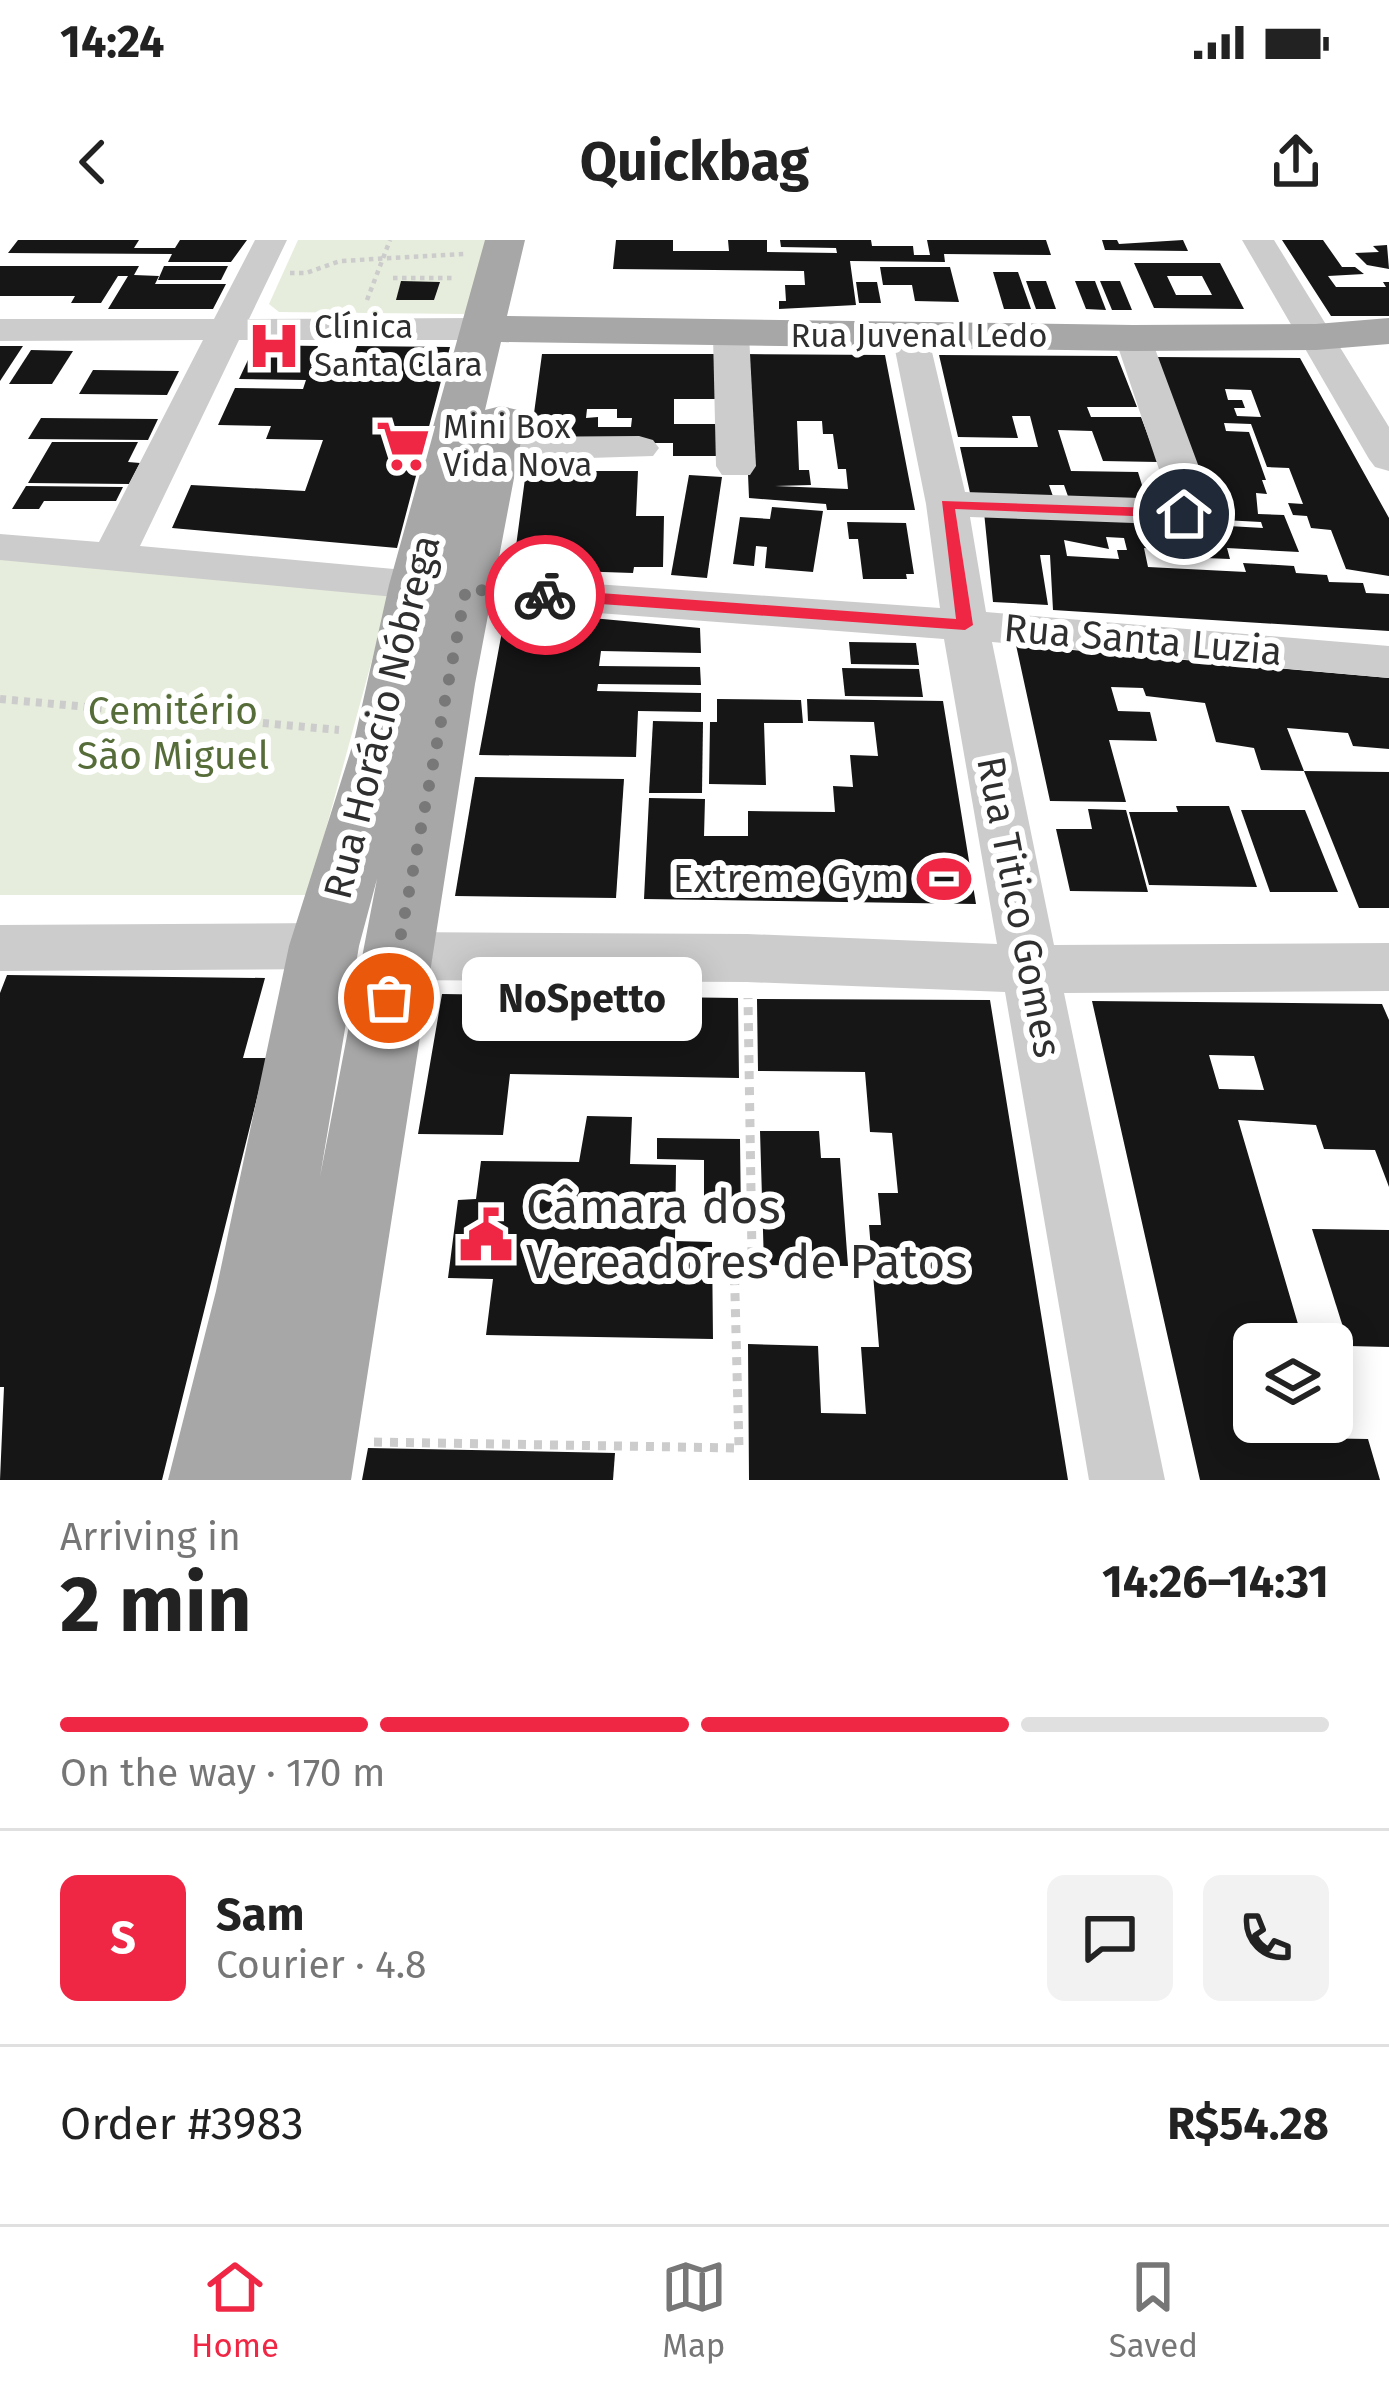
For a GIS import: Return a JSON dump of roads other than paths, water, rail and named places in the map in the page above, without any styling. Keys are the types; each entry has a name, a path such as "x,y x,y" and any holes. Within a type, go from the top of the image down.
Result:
{"main road":[{"name":"Rua Horácio Nóbrega","path":"214,1480 258,1291 324,946 385,736 495,449 511,329 515,245"},
{"name":"Rua Juvenal Ledo","path":"511,329 1133,338 1316,338 1389,331"},
{"name":"Rua Horácio Nóbrega","path":"309,1460 342,1293 395,956 441,587 511,329"},
{"name":"Rua Juvenal Ledo","path":"1316,338 1389,348"}],"street":[{"path":"113,557 271,240"},
{"path":"1258,240 1389,459"},
{"path":"0,330 511,329"},
{"path":"730,335 736,466"},
{"name":"Rua Titico Gomes","path":"910,335 947,504 965,625 1127,1480"},
{"path":"947,504 1189,512 1192,506 1133,338"},
{"path":"495,449 639,448"},
{"name":"Rua Santa Luzia","path":"0,547 1389,662"},
{"path":"0,948 324,946"},
{"path":"395,956 747,958 1385,977"}],"place":[{"name":"Clínica Santa Clara","path":"274,346"},
{"name":"Mini Box Vida Nova","path":"403,446"},
{"name":"Extreme Gym","path":"944,879"},
{"name":"NoSpetto","path":"389,998"},
{"name":"Câmara dos Vereadores de Patos","path":"486,1235"}],"park label":[{"name":"Cemitério São Miguel","path":"173,734"}]}
